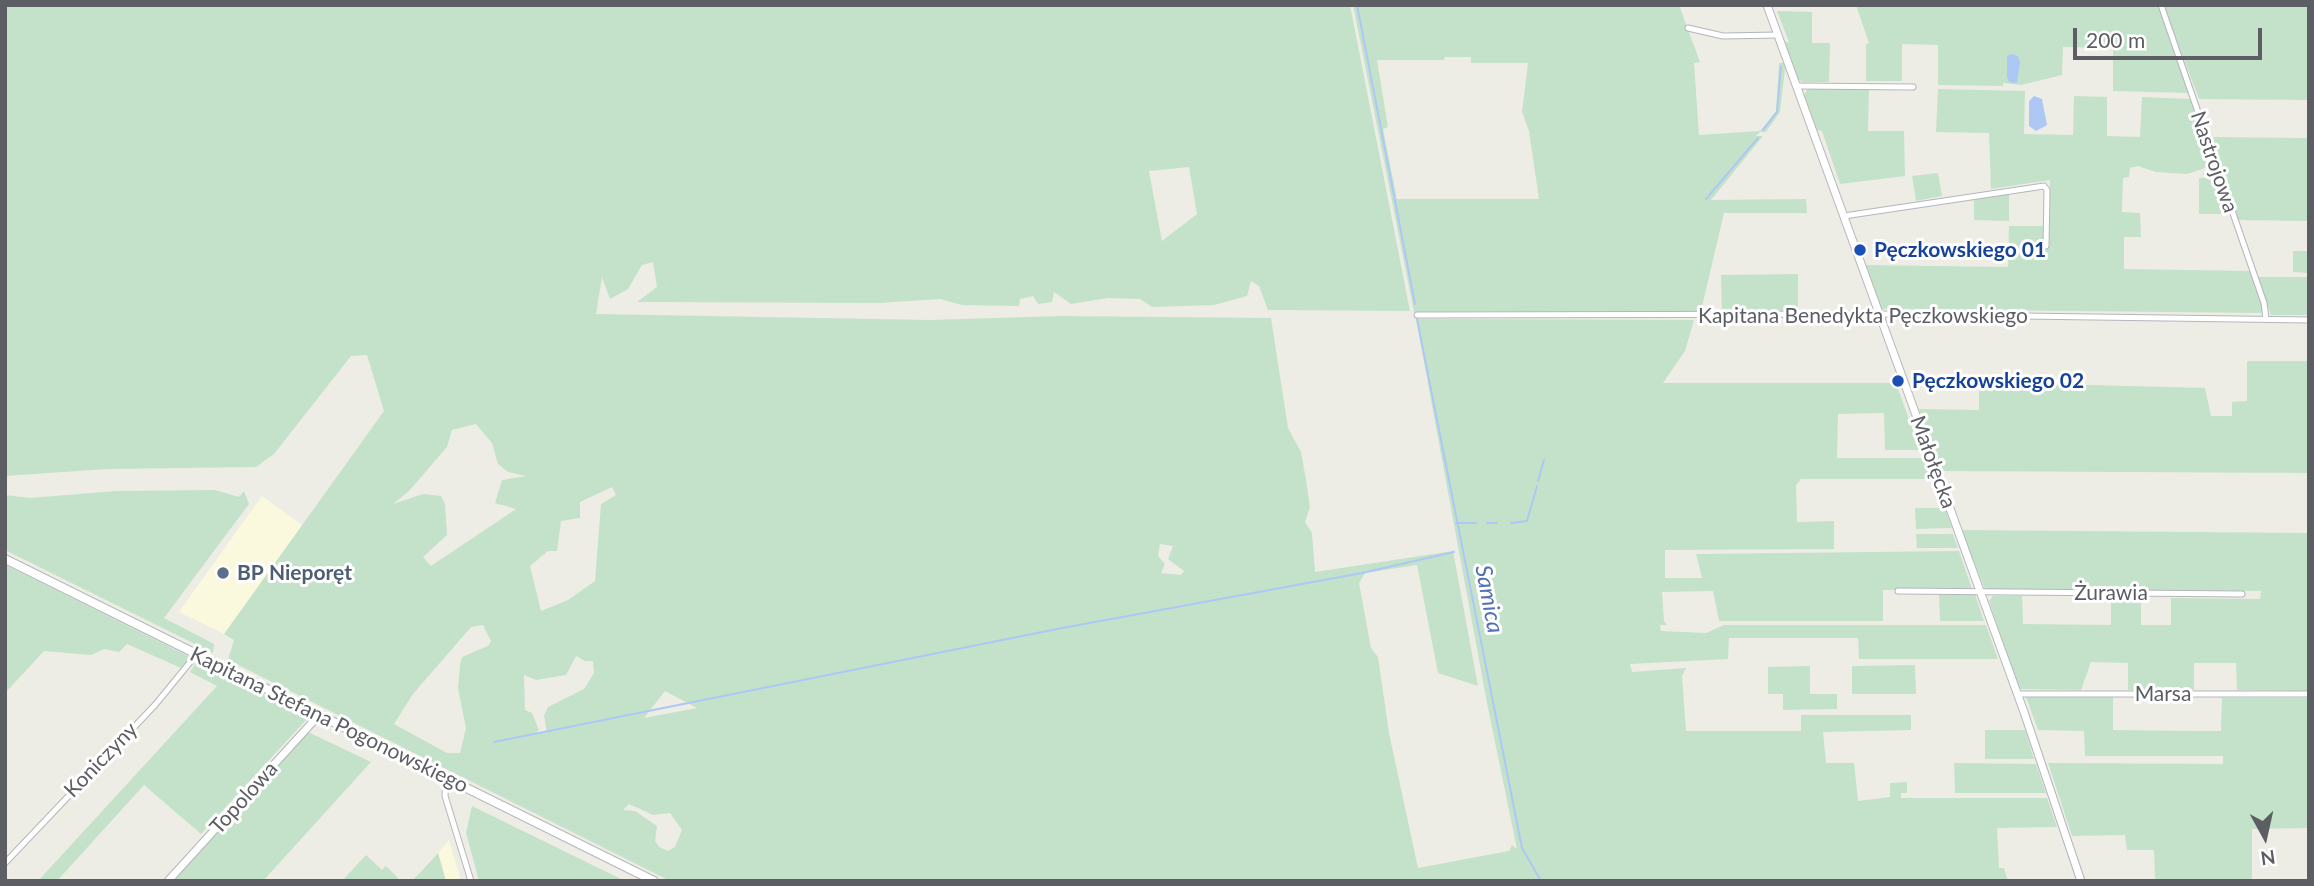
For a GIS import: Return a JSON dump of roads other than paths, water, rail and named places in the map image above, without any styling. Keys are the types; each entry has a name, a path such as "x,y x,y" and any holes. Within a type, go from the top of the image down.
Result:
{"main road":[{"name":"Kapitana Stefana Pogonowskiego","path":"5,559 654,881"}],"street":[{"name":"Małołęcka","path":"1767,5 2017,694 2081,881"},
{"name":"Nastrojowa","path":"2161,5 2264,303 2266,320"},
{"path":"1688,28 1723,36 1778,35"},
{"path":"1797,86 1913,87"},
{"path":"1844,216 2044,186 2047,190 2046,246"},
{"name":"Kapitana Benedykta Pęczkowskiego","path":"1417,315 1879,314 2309,320"},
{"name":"Żurawia","path":"1898,592 2242,594"},
{"name":"Koniczyny","path":"5,863 155,705 196,655"},
{"name":"Marsa","path":"2017,694 2309,694"},
{"name":"Topolowa","path":"168,881 319,715"},
{"path":"446,777 445,796 471,881"}],"water":[{"path":"2007,56 2018,56 2020,62 2017,83 2009,82 2007,77"},
{"path":"2034,96 2042,99 2047,125 2036,131 2029,126 2029,101"}],"waterway":[{"name":"Samica","path":"1357,5 1415,304"},
{"path":"1763,130 1777,112 1781,66"},
{"path":"1706,199 1758,138"},
{"name":"Samica","path":"1417,319 1522,848 1541,881"},
{"path":"1538,481 1544,460"},
{"path":"1511,523 1527,521 1537,486"},
{"path":"1456,523 1476,523"},
{"path":"1487,523 1497,523"},
{"path":"494,742 1057,629 1362,573 1454,552"}],"place":[{"name":"Pęczkowskiego 01","path":"1860,250"},
{"name":"Pęczkowskiego 02","path":"1898,381"},
{"name":"BP Nieporęt","path":"223,573"}]}
